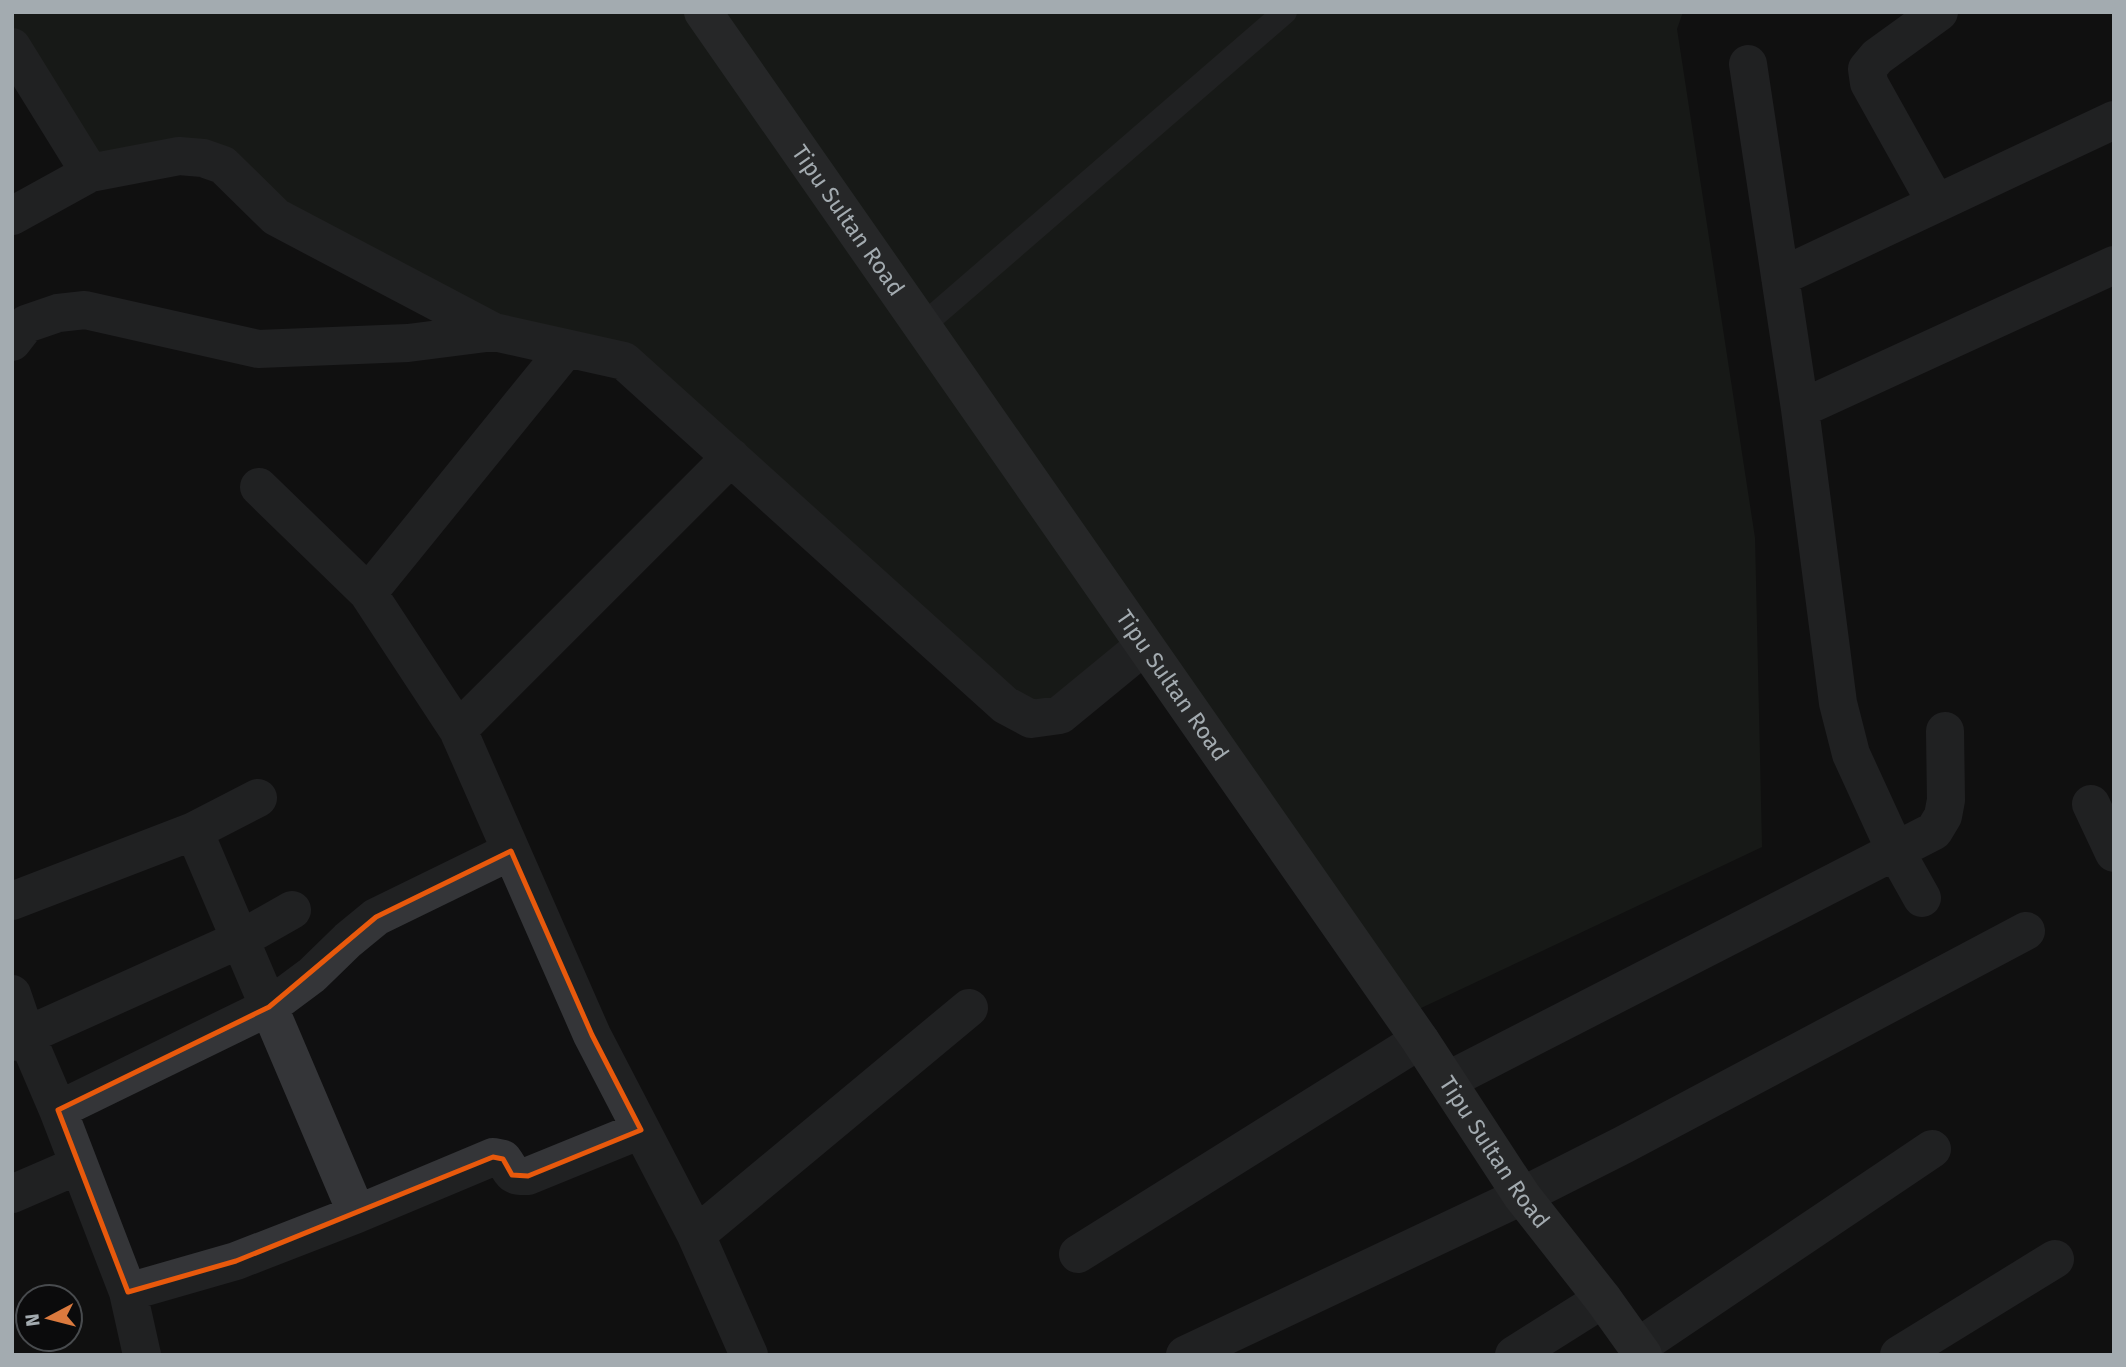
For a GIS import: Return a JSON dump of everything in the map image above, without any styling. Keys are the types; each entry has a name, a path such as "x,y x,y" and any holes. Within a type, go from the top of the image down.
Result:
{"main road":[{"name":"Tipu Sultan Road","path":"703,12 1420,1040 1522,1196 1604,1299 1641,1351"}],"street":[{"path":"1936,203 1869,83 1867,69 1877,57 1939,12"},
{"path":"14,53 90,173"},
{"path":"1748,64 1800,409 1838,703 1851,754 1895,850 1922,898"},
{"path":"1780,277 2114,120"},
{"path":"12,216 90,173 179,156 204,158 223,165 276,217 494,332 624,361 1005,705 1031,719 1060,716 1144,646"},
{"path":"1800,409 2114,265"},
{"path":"12,342 26,324 58,313 85,310 258,349 408,343 494,332"},
{"path":"368,593 566,349"},
{"path":"458,730 731,457"},
{"path":"259,487 368,593 458,730 592,1035 696,1235 749,1355"},
{"path":"1447,1081 1934,831 1943,816 1946,800 1945,731"},
{"path":"12,901 194,831 258,798"},
{"path":"2091,804 2114,853"},
{"path":"194,831 357,1214"},
{"path":"58,1110 269,1007 312,975 376,917 511,851"},
{"path":"19,1039 241,939 292,910"},
{"path":"1185,1355 1522,1196 2026,931"},
{"path":"12,994 19,1039 58,1110 128,1292 142,1355"},
{"path":"696,1235 968,1008"},
{"path":"1079,1254 1420,1040"},
{"path":"128,1292 236,1261 493,1157 503,1158 512,1175 528,1176 641,1130"},
{"path":"1641,1351 1932,1149"},
{"path":"12,1194 79,1165"},
{"path":"1899,1355 2055,1259"},
{"path":"1514,1355 1604,1299"}],"lane":[{"path":"921,327 1285,12"}],"highlighted area":[{"path":"511,851 592,1035 641,1130 528,1176 512,1175 503,1159 493,1157 236,1261 128,1292 58,1110 269,1007 376,917"}],"shaded area":[{"path":"12,12 1683,12 1677,29 1755,538 1762,847 1402,1017 1137,658 1032,725 623,364 492,334 219,167 85,175 12,58"}]}
